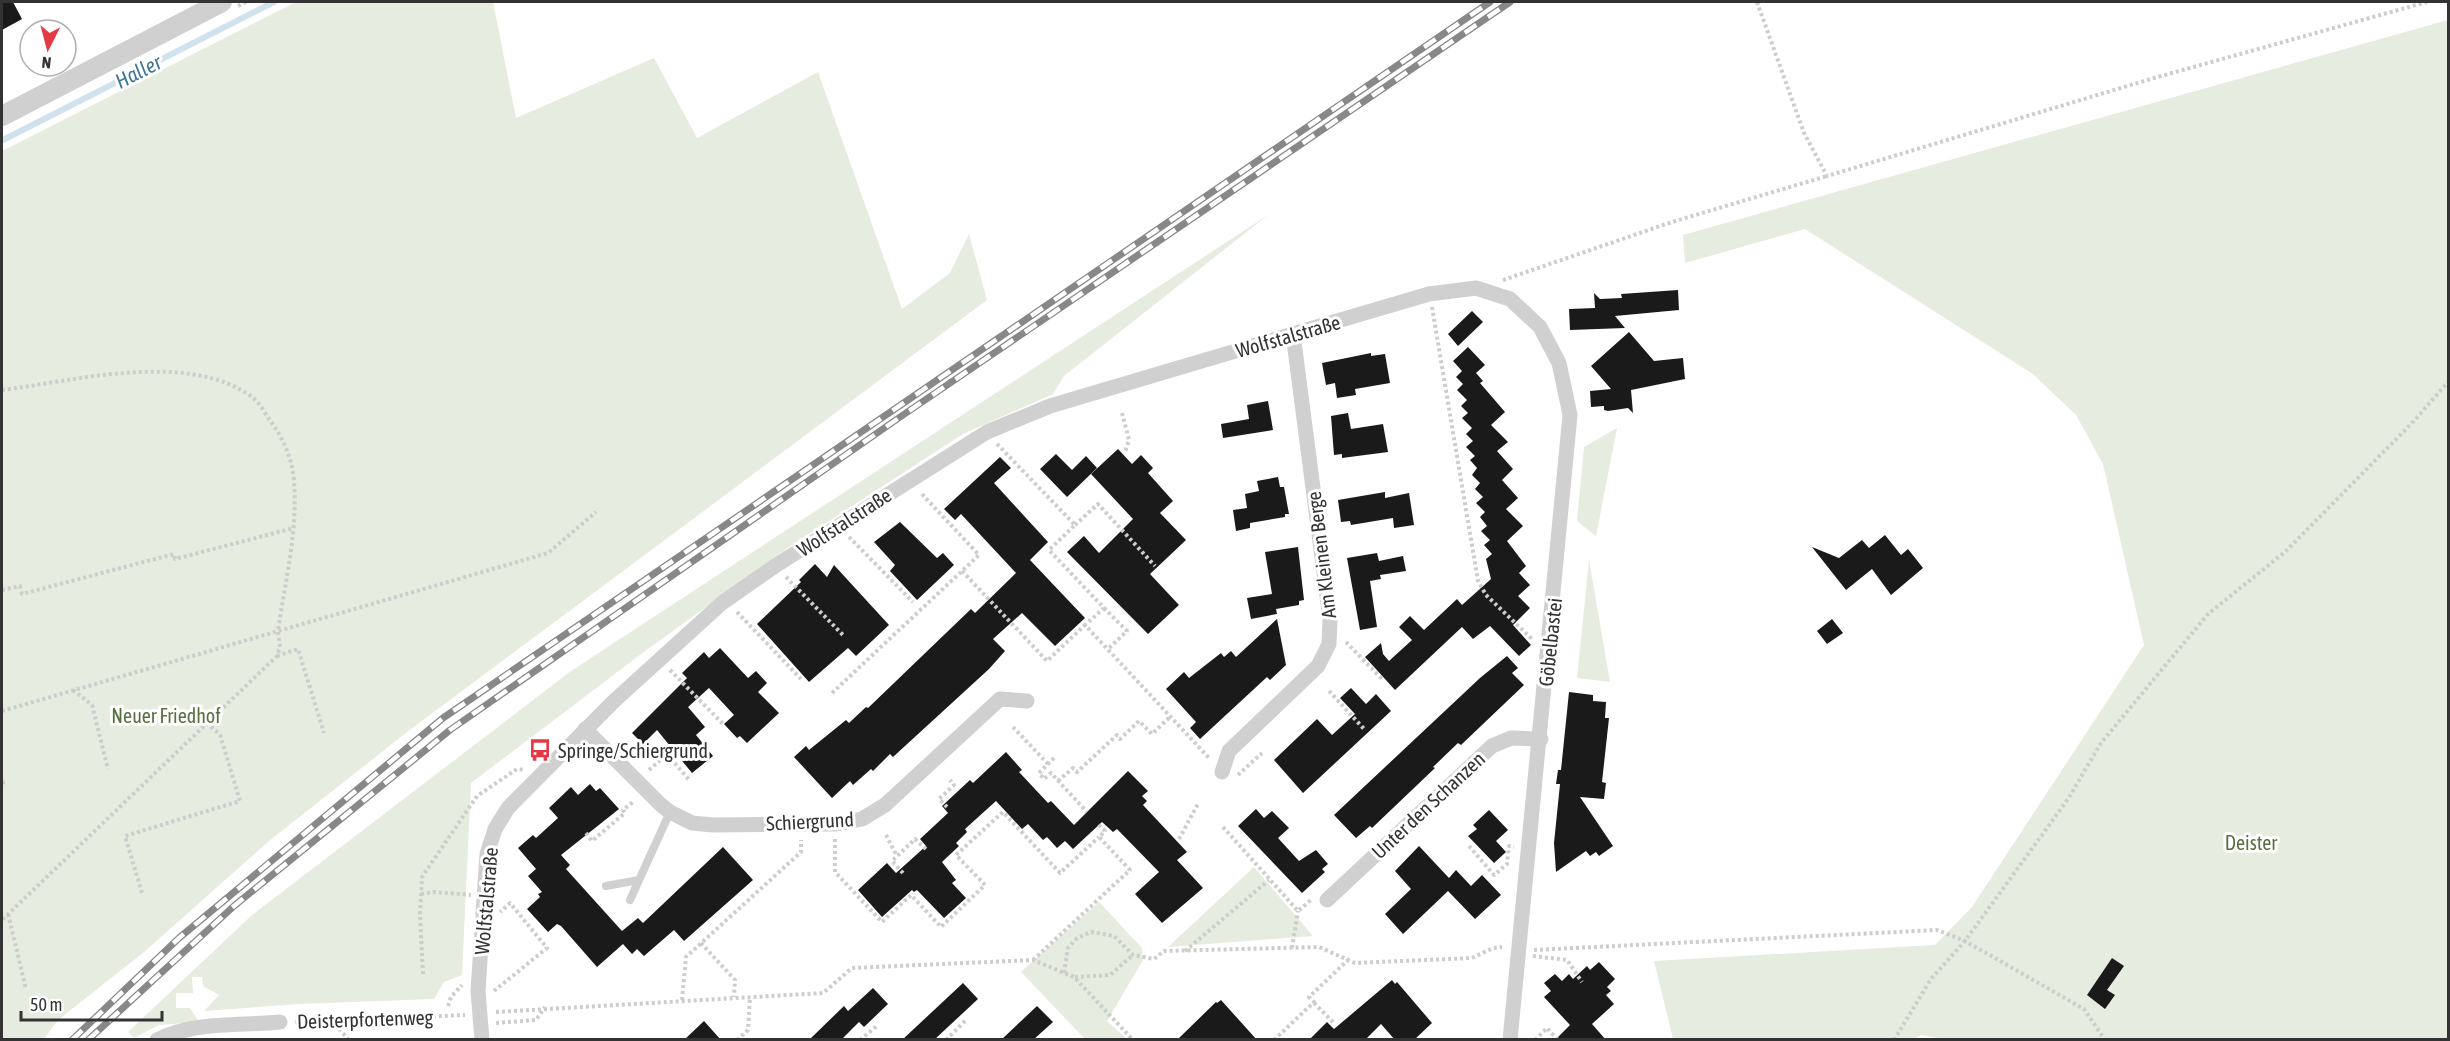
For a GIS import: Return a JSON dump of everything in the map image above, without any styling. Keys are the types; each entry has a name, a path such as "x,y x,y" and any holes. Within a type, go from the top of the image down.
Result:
{"street":[{"path":"2,116 222,2"},
{"name":"Wolfstalstraße","path":"482,1040 478,991 490,842 508,808 585,729 722,603 775,566 987,432 1050,406 1293,334 1429,294 1476,288"},
{"name":"Göbelbastei","path":"1476,288 1510,300 1540,327 1559,363 1570,416 1541,739 1510,1040"},
{"name":"Am Kleinen Berge","path":"1222,772 1229,751 1318,666 1329,645 1330,619 1293,334"},
{"name":"Schiergrund","path":"585,729 670,812 692,823 713,825 836,824 862,819 885,805 1000,699 1027,701"},
{"name":"Unter den Schanzen","path":"1327,900 1492,746 1511,738 1541,739"},
{"name":"Deisterpfortenweg","path":"157,1040 173,1031 197,1027 280,1022"}],"lane":[{"path":"630,900 670,812"},
{"path":"606,886 639,880"}],"path":[{"path":"1757,2 1804,133 1827,176"},
{"path":"1476,288 1672,222 2131,85 2427,2"},
{"path":"1431,306 1478,581 1486,595 1548,655"},
{"path":"2,390 139,372 189,374 223,382 253,398 289,450 294,479 294,528 278,631 280,647 277,656"},
{"path":"1894,1040 1931,979 1965,941 2068,799 2101,743 2208,614 2285,552 2413,422 2448,382"},
{"path":"1122,413 1129,440 1125,452"},
{"path":"987,432 1075,525"},
{"path":"832,693 979,555 909,480"},
{"path":"1108,649 1127,631 1049,550 1098,504 1155,566"},
{"path":"2,711 548,553 596,512"},
{"path":"837,526 913,602"},
{"path":"2,590 20,586 22,594 174,554 175,559 294,528"},
{"path":"775,566 844,636"},
{"path":"962,571 1047,661 1104,608"},
{"path":"733,608 801,679"},
{"path":"1085,626 1222,772"},
{"path":"1341,637 1383,680"},
{"path":"2,920 277,656 298,649 324,733"},
{"path":"659,659 724,725"},
{"path":"73,690 92,705 108,769"},
{"path":"1329,691 1365,730"},
{"path":"1058,782 1073,768 1077,772 1116,735 1120,739 1139,721 1152,734 1171,716"},
{"path":"142,893 125,836 240,801 220,735 206,722"},
{"path":"1013,727 1048,764"},
{"path":"644,774 673,748"},
{"path":"667,754 690,781"},
{"path":"1054,758 1039,773 1044,779 1051,773 1087,812"},
{"path":"423,974 422,877 477,796 517,769 528,771"},
{"path":"947,807 939,799 954,785 950,780"},
{"path":"2,783 7,781"},
{"path":"586,833 592,841 626,813 623,810 638,797"},
{"path":"1179,839 1199,802"},
{"path":"836,832 836,872 882,922 911,895 940,927 985,885 956,855 1003,812 1060,873 1105,831 1098,824"},
{"path":"1223,827 1298,911"},
{"path":"886,835 897,856"},
{"path":"1032,960 1130,870 1100,837"},
{"path":"903,873 892,861 915,838 927,850"},
{"path":"1469,846 1494,874 1507,864"},
{"path":"682,1000 686,957 801,852"},
{"path":"1184,951 1269,880"},
{"path":"421,894 434,892 474,896"},
{"path":"1292,948 1298,911 1311,899 1327,900"},
{"path":"491,994 547,948 510,903 496,915"},
{"path":"8,914 26,989"},
{"path":"1540,950 1937,930 1965,941 2084,1009 2105,1040"},
{"path":"1064,973 1068,948 1083,934 1099,932 1122,941 1133,955 1154,960 1164,951 1318,947 1356,963 1472,958 1493,948 1507,948"},
{"path":"701,944 735,980 734,997"},
{"path":"491,1012 546,1007 823,993 852,968 1032,960 1074,977 1110,975 1133,955"},
{"path":"1530,956 1567,960 1582,982"},
{"path":"1335,1024 1309,997 1348,960"},
{"path":"1074,977 1133,1040"},
{"path":"448,1006 454,993 470,980"},
{"path":"737,1040 748,1030 750,997"},
{"path":"1274,1040 1314,1002"},
{"path":"492,1024 536,1020 546,1007"},
{"name":"Deisterpfortenweg","path":"280,1022 468,1014"},
{"path":"331,1020 349,1040"},
{"path":"946,1040 966,1020"},
{"path":"860,1040 877,1026"},
{"path":"1535,1040 1547,1028 1558,1040"}],"green space":[{"name":"Neuer Friedhof","path":"296,2 493,2 516,118 654,58 697,138 818,72 902,309 950,273 969,234 987,300 411,729 269,841 144,952 58,1020 44,1039 2,1039 2,151"},
{"name":"Deister","path":"2448,20 2448,1039 1949,1040 1921,1035 1912,1040 1673,1039 1654,961 1935,945 1972,907 2144,645 2103,464 2076,415 2033,374 1805,229 1685,263 1683,235"},
{"path":"1268,215 1064,376 1053,394 963,434 792,545 645,651 471,783 462,975 444,982 434,999 299,1004 204,1011 219,995 203,986 202,977 192,977 193,993 176,993 176,1008 190,1008 199,1022 159,1025 134,1038 128,1032 252,915 571,671"},
{"path":"1617,428 1596,536 1577,521 1584,447"},
{"path":"1589,560 1610,682 1577,678"},
{"path":"1254,867 1313,936 1168,947"},
{"path":"1099,902 1142,948 1143,960 1107,1021 1127,1039 1085,1039 1021,972"}],"building":[{"path":"2,2 13,2 21,18 18,18 18,21 2,30"},
{"path":"1678,290 1679,310 1615,316 1625,328 1570,330 1569,309 1595,308 1594,293 1600,299 1622,298 1621,294"},
{"path":"1472,311 1483,322 1458,346 1448,334"},
{"path":"1629,332 1654,361 1683,358 1685,379 1631,390 1633,413 1628,408 1608,411 1604,410 1604,406 1591,407 1590,391 1611,389 1591,366"},
{"path":"1468,347 1485,365 1476,373 1483,381 1480,383 1505,412 1491,425 1508,442 1497,451 1513,469 1502,480 1518,498 1506,509 1523,526 1507,541 1526,566 1519,573 1530,585 1518,596 1530,608 1513,625 1531,645 1519,656 1490,626 1473,639 1462,627 1395,690 1365,657 1381,643 1383,654 1389,661 1412,640 1399,627 1410,616 1424,630 1457,599 1462,605 1491,579 1486,559 1492,554 1484,545 1490,540 1481,531 1487,526 1480,517 1485,512 1476,503 1483,497 1475,489 1480,483 1472,475 1477,468 1470,460 1475,456 1466,447 1473,441 1466,434 1472,428 1462,418 1468,413 1461,406 1467,400 1457,390 1463,384 1456,377 1462,371 1453,361"},
{"path":"1371,353 1371,356 1385,354 1390,383 1355,389 1356,395 1337,398 1335,383 1326,385 1322,363"},
{"path":"1268,401 1273,430 1223,438 1221,424 1249,419 1247,405"},
{"path":"1348,413 1351,429 1383,424 1388,452 1342,458 1342,454 1334,455 1331,416"},
{"path":"1118,449 1132,464 1141,455 1153,468 1148,473 1173,501 1160,513 1186,540 1150,574 1179,605 1148,634 1067,552 1084,536 1099,553 1133,519 1091,474"},
{"path":"1056,454 1072,470 1086,456 1097,468 1067,497 1040,469"},
{"path":"1000,457 1011,468 994,483 1048,542 1030,560 1085,618 1055,646 1022,613 993,639 1005,651 989,669 893,757 890,754 873,771 871,769 853,785 850,781 832,798 794,757 806,746 809,750 846,720 849,723 866,707 868,708 971,609 975,613 1016,573 961,514 955,520 944,509"},
{"path":"1278,477 1280,487 1284,487 1289,514 1285,514 1285,517 1250,523 1250,528 1236,531 1233,510 1247,508 1245,494 1259,491 1257,481"},
{"path":"1385,492 1385,498 1409,493 1414,525 1394,528 1393,518 1351,525 1350,521 1341,522 1338,500"},
{"path":"900,522 937,558 943,553 954,565 917,600 890,571 895,565 874,542"},
{"path":"1885,535 1901,555 1908,549 1923,568 1891,595 1872,569 1846,590 1812,547 1839,558 1862,540 1869,548"},
{"path":"1298,547 1304,600 1299,601 1299,605 1276,609 1277,614 1251,619 1247,598 1272,594 1265,552"},
{"path":"1377,553 1379,561 1403,556 1406,571 1380,575 1381,579 1370,581 1377,627 1360,630 1347,558"},
{"path":"815,564 827,577 834,565 889,625 856,656 848,648 809,682 757,624 801,582 799,580"},
{"path":"1277,619 1286,665 1270,680 1267,677 1200,739 1190,728 1196,722 1166,689 1184,672 1189,678 1221,653 1224,657 1231,651 1236,657"},
{"path":"1832,619 1843,633 1827,644 1817,631"},
{"path":"720,648 748,678 756,671 767,683 758,692 779,713 747,743 740,736 737,738 724,724 734,715 709,688 688,707 705,727 696,735 713,756 692,773 657,730 643,744 632,733 687,678 682,673 704,652 709,658"},
{"path":"1507,656 1518,668 1512,673 1524,685 1461,745 1458,743 1372,828 1370,826 1356,838 1334,815 1480,678"},
{"path":"1351,688 1366,704 1376,694 1391,711 1303,793 1274,760 1317,719 1332,735 1355,714 1340,698"},
{"path":"1569,692 1593,695 1593,701 1606,702 1605,718 1609,718 1602,782 1606,783 1604,799 1580,797 1613,846 1599,856 1596,852 1590,856 1586,851 1556,872 1554,843 1560,784 1556,784 1558,770 1561,770"},
{"path":"1006,752 1022,770 1019,772 1048,803 1051,801 1074,825 1128,771 1148,791 1142,796 1147,801 1143,805 1187,852 1177,860 1203,888 1162,923 1135,894 1159,872 1117,829 1113,832 1102,822 1073,849 1065,841 1057,848 1047,837 1043,840 1028,824 1022,829 996,801 965,829 967,832 956,843 959,846 942,862 956,880 952,883 966,898 944,918 917,890 914,892 912,890 882,917 858,890 887,863 896,873 926,846 920,839 948,813 942,806 970,780 973,783"},
{"path":"590,784 596,791 600,788 619,809 561,855 570,865 566,869 622,931 638,918 643,923 723,847 753,880 684,941 674,930 644,956 637,949 632,954 623,944 597,967 561,926 557,924 548,932 527,909 540,897 538,894 542,892 528,876 536,869 518,848 533,835 536,838 558,818 549,808 571,787 578,795"},
{"path":"1256,809 1264,818 1272,811 1289,828 1278,838 1299,861 1316,850 1328,864 1322,869 1325,872 1302,893 1238,826"},
{"path":"1489,810 1508,830 1496,841 1506,852 1494,863 1468,836 1477,829 1473,825"},
{"path":"1419,846 1449,878 1456,870 1471,886 1482,875 1501,895 1475,919 1448,891 1403,934 1385,914 1411,889 1395,871"},
{"path":"2112,958 2124,966 2107,990 2115,995 2105,1009 2087,995"},
{"path":"1599,962 1615,979 1607,987 1611,991 1606,995 1614,1004 1592,1024 1606,1040 1555,1040 1570,1025 1544,997 1551,991 1544,983 1555,974 1562,981 1569,974 1573,979 1587,966 1590,970"},
{"path":"1392,980 1395,984 1397,982 1432,1023 1414,1040 1395,1040 1381,1024 1365,1040 1309,1040 1327,1022 1334,1029"},
{"path":"963,983 978,999 934,1040 902,1040"},
{"path":"873,988 888,1004 864,1027 859,1022 841,1040 809,1040 844,1006 848,1011"},
{"path":"1221,1000 1257,1040 1177,1040 1216,1002"},
{"path":"1037,1006 1053,1022 1033,1040 1001,1040"},
{"path":"704,1021 721,1040 684,1040"}],"waterway":[{"name":"Haller","path":"3,140 274,2"}],"railway":[{"path":"72,1040 179,938 443,718 1490,2"},
{"path":"88,1040 234,906 450,730 903,415 1510,2"}],"place":[{"name":"Springe/Schiergrund","path":"540,750"}]}
